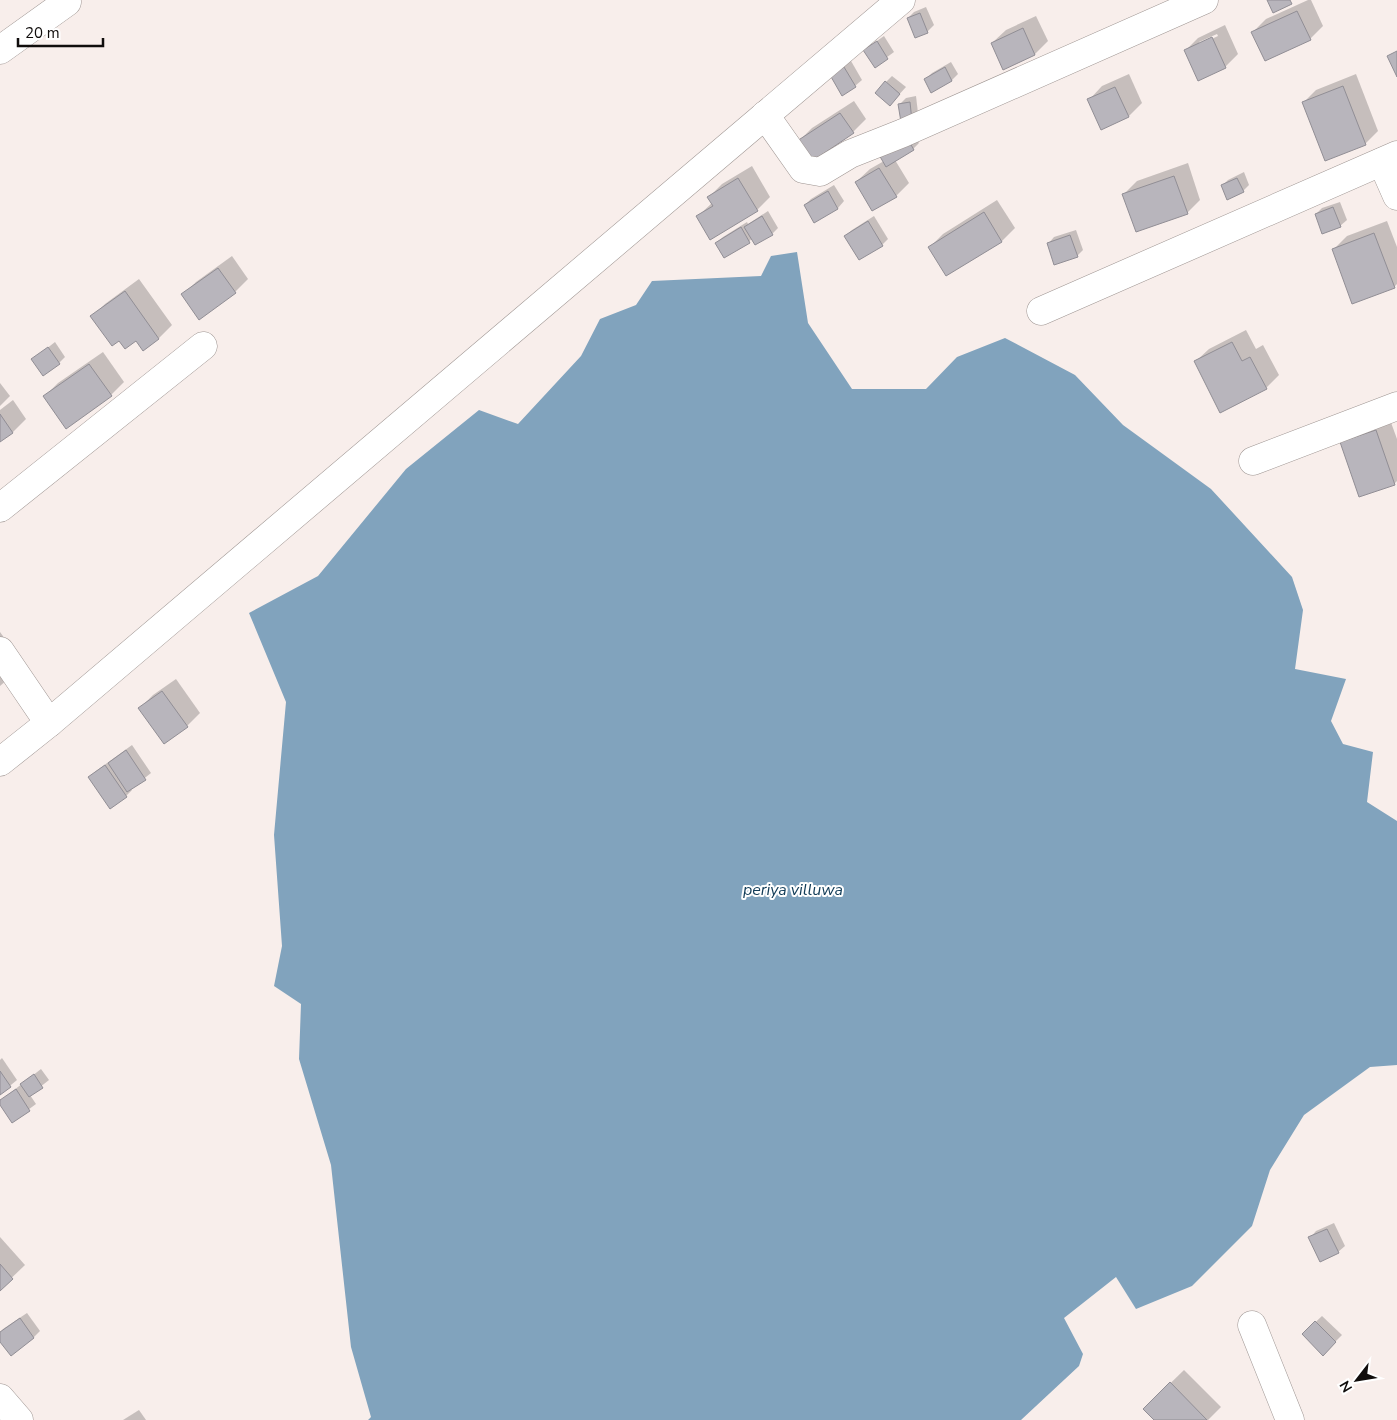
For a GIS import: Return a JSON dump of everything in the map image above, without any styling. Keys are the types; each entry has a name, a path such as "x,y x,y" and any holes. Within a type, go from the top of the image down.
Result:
{"main road":[{"path":"0,762 901,0"},
{"path":"765,115 803,169 820,172 850,154 903,133 1204,0"},
{"path":"0,50 67,2"},
{"path":"1040,311 1389,158 1397,196"},
{"path":"0,508 203,346"},
{"path":"1253,461 1397,406"},
{"path":"0,651 49,722"},
{"path":"1252,1325 1290,1420"},
{"path":"0,1398 19,1420"}],"water":[{"name":"periya villuwa","path":"797,252 808,323 852,389 926,389 957,357 1005,338 1075,375 1123,425 1211,489 1292,577 1303,610 1295,669 1346,679 1331,721 1343,744 1373,752 1367,802 1397,821 1397,1065 1370,1067 1304,1115 1270,1170 1252,1226 1192,1286 1136,1309 1116,1277 1064,1318 1083,1354 1079,1366 1021,1420 368,1420 371,1417 351,1347 331,1165 299,1059 301,1004 274,986 282,946 274,835 286,702 249,613 318,576 406,469 479,410 518,424 581,356 600,319 636,305 652,281 761,276 771,256"}],"building":[{"path":"1267,0 1290,0 1292,4 1273,13"},
{"path":"1297,11 1311,40 1265,61 1251,32"},
{"path":"920,13 928,33 915,38 907,18"},
{"path":"1023,28 1035,55 1003,70 991,43"},
{"path":"1212,37 1226,68 1198,81 1184,50"},
{"path":"877,41 888,59 875,68 863,50"},
{"path":"1397,51 1397,77 1387,56"},
{"path":"844,67 856,87 842,96 830,75"},
{"path":"945,67 952,81 931,93 924,79"},
{"path":"885,81 900,94 890,106 875,93"},
{"path":"1343,86 1366,145 1325,161 1302,102"},
{"path":"1115,87 1129,117 1101,130 1087,99"},
{"path":"910,102 912,121 901,122 898,104"},
{"path":"840,113 854,133 811,162 797,141"},
{"path":"906,136 914,150 886,167 878,153"},
{"path":"879,168 897,197 872,211 855,182"},
{"path":"1174,176 1188,214 1136,232 1122,194"},
{"path":"738,178 758,211 710,240 696,216 713,206 707,197"},
{"path":"1237,178 1244,192 1227,200 1221,185"},
{"path":"828,191 838,209 814,223 804,205"},
{"path":"1333,207 1341,227 1322,234 1315,214"},
{"path":"984,212 1002,242 946,276 928,247"},
{"path":"762,216 773,235 755,245 744,227"},
{"path":"868,221 883,246 859,260 844,236"},
{"path":"741,227 750,243 724,258 715,243"},
{"path":"1374,233 1395,288 1352,304 1332,249"},
{"path":"1070,235 1078,257 1054,265 1047,243"},
{"path":"218,268 236,293 199,320 181,294"},
{"path":"125,291 159,339 143,351 136,341 125,349 119,341 112,346 90,316"},
{"path":"1232,342 1242,361 1250,357 1267,389 1220,413 1194,361"},
{"path":"48,347 60,364 43,376 31,359"},
{"path":"89,364 112,396 66,429 43,396"},
{"path":"0,414 13,433 0,442"},
{"path":"1376,430 1395,485 1359,497 1340,442"},
{"path":"162,691 188,727 164,744 138,708"},
{"path":"126,750 146,780 127,792 108,763"},
{"path":"105,765 127,797 110,809 88,777"},
{"path":"0,1071 11,1087 0,1095"},
{"path":"34,1074 43,1088 29,1097 20,1084"},
{"path":"16,1089 30,1111 12,1123 0,1105 0,1100"},
{"path":"1327,1229 1339,1253 1320,1262 1308,1237"},
{"path":"0,1264 13,1279 0,1291"},
{"path":"20,1318 34,1338 11,1356 0,1342 0,1332"},
{"path":"1315,1321 1336,1342 1323,1356 1302,1334"},
{"path":"1170,1382 1207,1420 1154,1420 1143,1409"}]}
